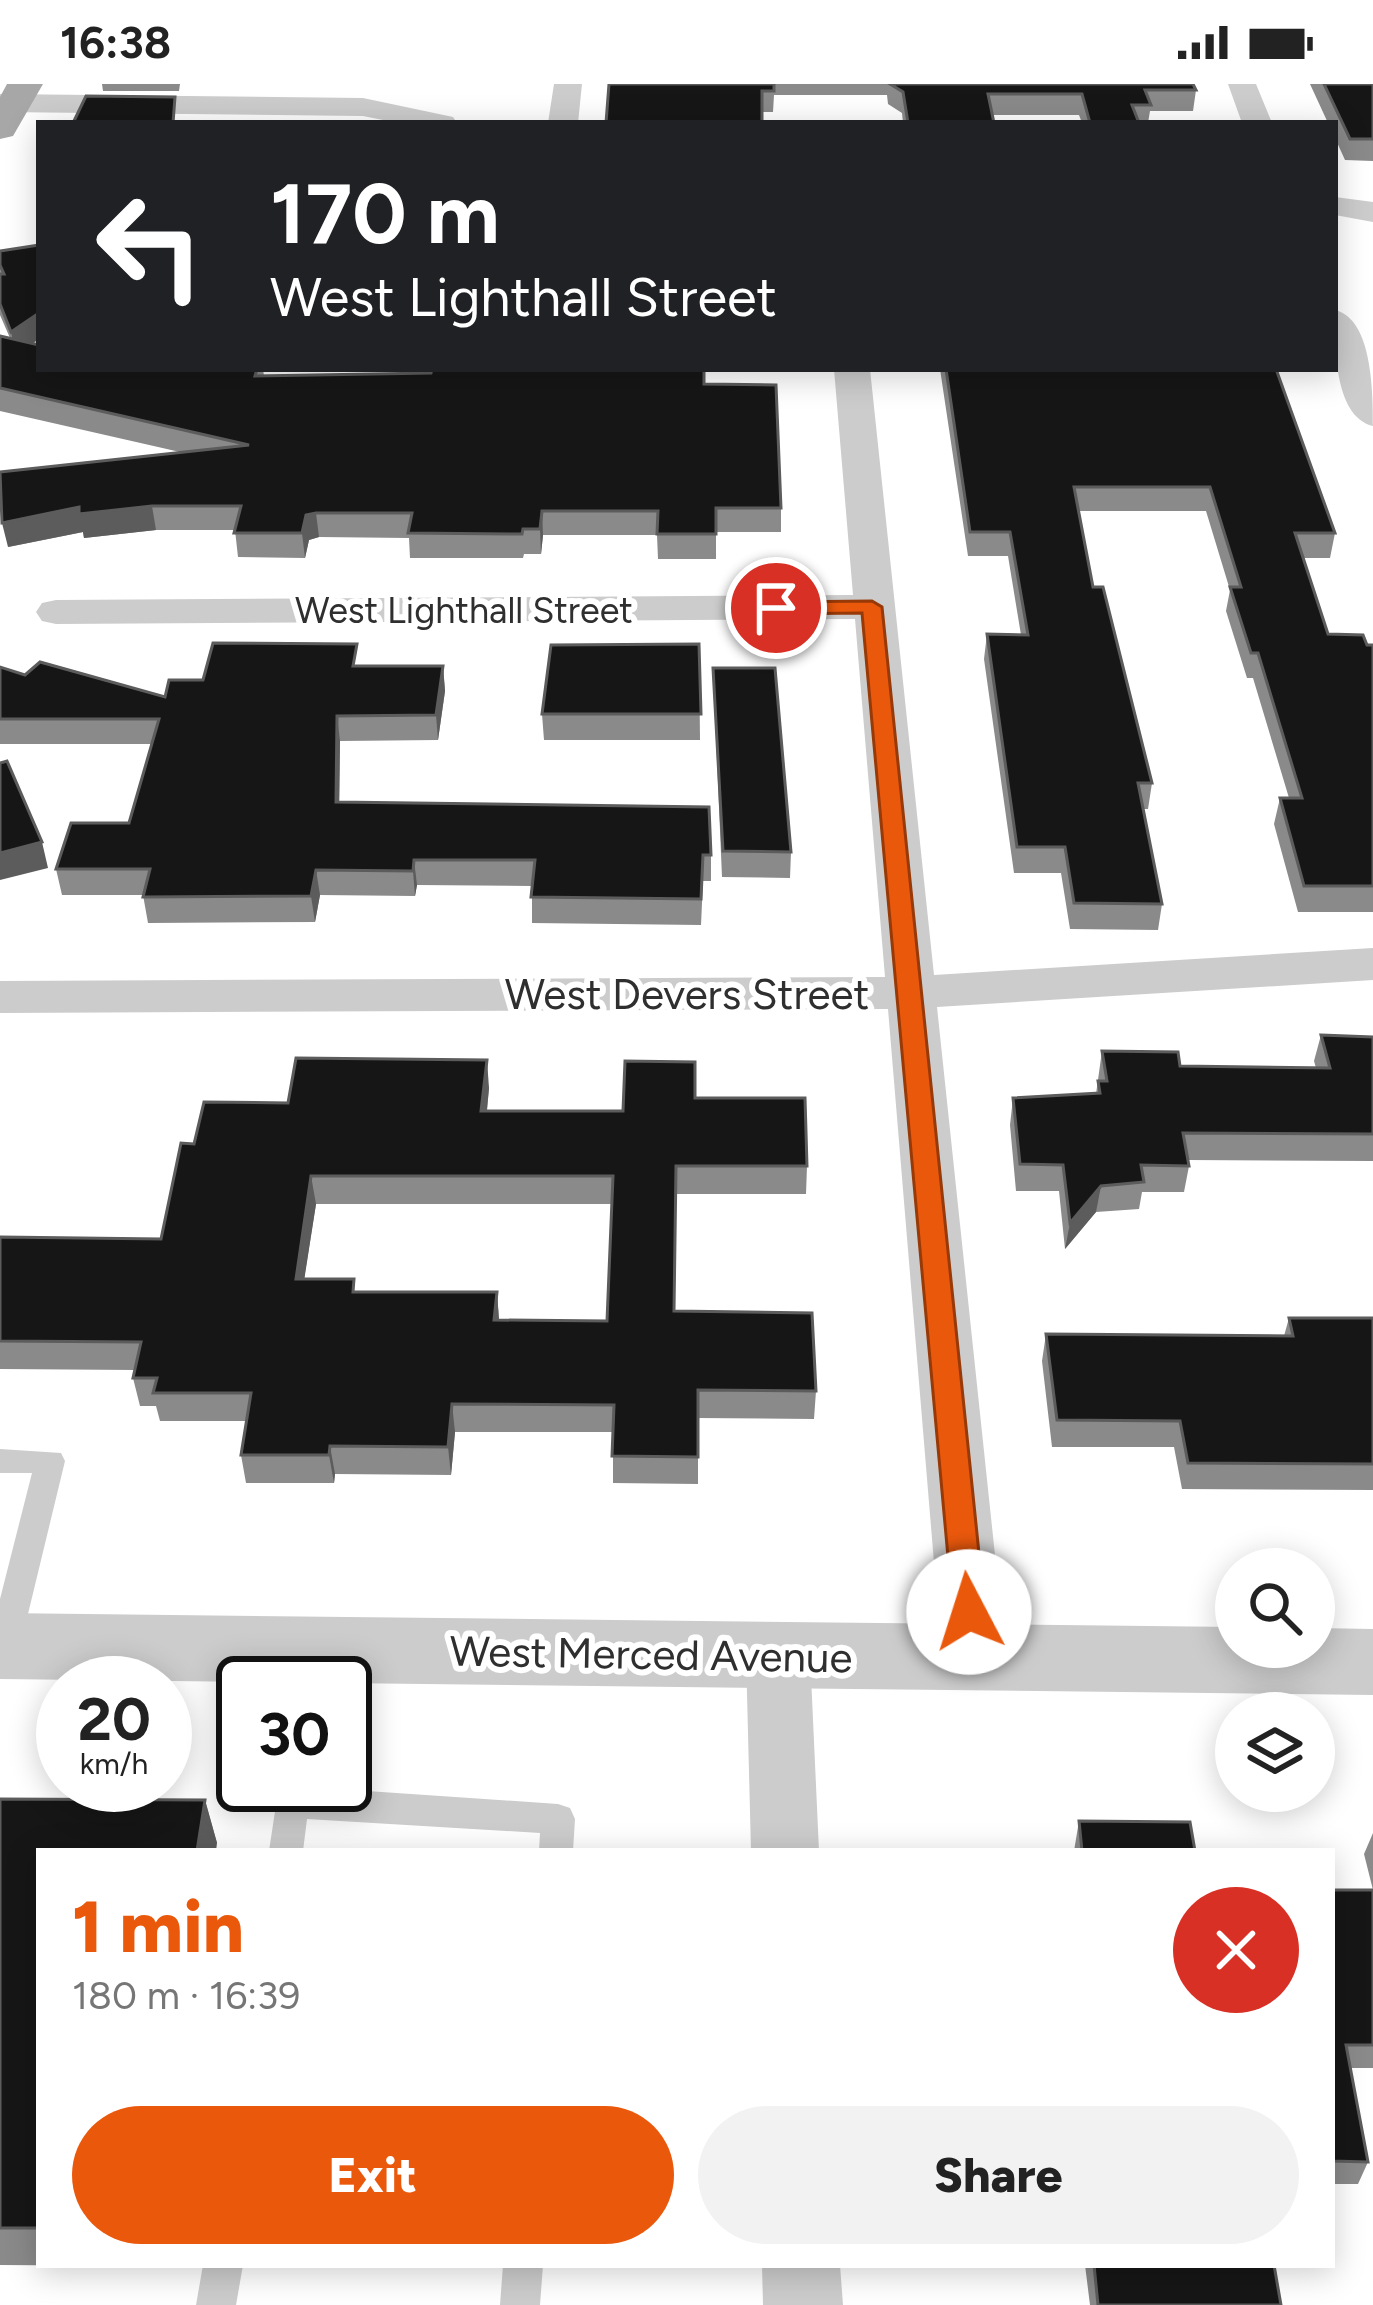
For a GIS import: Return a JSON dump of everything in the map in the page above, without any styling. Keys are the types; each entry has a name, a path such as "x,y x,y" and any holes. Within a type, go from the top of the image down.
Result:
{"street":[{"path":"563,120 568,84"},
{"path":"1243,84 1256,120"},
{"path":"10,105 363,107 427,120"},
{"path":"1338,206 1373,212"},
{"path":"1338,328 1373,415"},
{"path":"852,372 974,1659"},
{"name":"West Lighthall Street","path":"56,612 872,607"},
{"name":"West Devers Street","path":"0,997 908,993 1373,964"},
{"name":"West Merced Avenue","path":"2,1646 216,1660"},
{"path":"778,1654 785,1848"},
{"name":"West Merced Avenue","path":"372,1664 778,1654 1373,1663"},
{"path":"801,2268 802,2305"}],"lane":[{"path":"0,1461 50,1461 2,1646"},
{"path":"372,1801 558,1819 556,1848"},
{"path":"286,1848 291,1812"},
{"path":"217,2305 223,2268"},
{"path":"520,2305 524,2268"}],"building":[{"path":"609,84 774,84 774,91 762,91 762,120 606,120"},
{"path":"890,84 1193,84 1196,90 1145,90 1151,105 1132,105 1138,120 1089,120 1082,94 988,94 993,120 908,120 903,92"},
{"path":"1324,84 1373,84 1373,139 1350,139"},
{"path":"86,96 175,97 173,120 74,120"},
{"path":"36,245 36,315 11,332 0,304 0,274 4,274 0,251"},
{"path":"0,336 36,344 36,372 256,372 255,376 704,372 704,384 776,385 781,508 716,508 716,534 657,534 658,511 542,511 540,529 523,529 522,534 408,533 412,513 316,513 306,515 302,533 234,533 241,506 152,506 79,514 79,507 2,523 0,472 249,445 0,388"},
{"path":"946,372 1277,372 1335,533 1295,533 1328,634 1363,635 1367,645 1373,645 1373,886 1304,886 1280,798 1302,798 1258,653 1251,653 1230,587 1241,587 1210,487 1074,487 1093,587 1103,587 1152,783 1138,783 1162,904 1074,903 1065,847 1017,847 987,634 1028,635 1010,532 970,532"},
{"path":"213,643 357,644 353,666 443,666 436,715 337,716 336,802 709,807 711,855 703,855 701,899 531,897 535,860 414,860 413,871 316,870 311,896 143,897 150,869 56,869 71,823 129,823 159,719 0,719 0,667 25,675 40,662 165,697 169,680 203,680"},
{"path":"699,644 701,714 542,714 551,645"},
{"path":"713,668 775,668 791,852 723,851"},
{"path":"7,761 42,842 0,853 0,763"},
{"path":"1321,1035 1373,1037 1373,1134 1183,1133 1189,1166 1141,1165 1144,1182 1101,1186 1070,1223 1063,1165 1020,1164 1013,1098 1100,1093 1098,1081 1107,1081 1102,1051 1178,1052 1180,1066 1330,1068"},
{"path":"296,1058 487,1060 481,1111 623,1111 625,1061 695,1062 695,1098 805,1098 807,1166 676,1166 674,1311 812,1313 816,1391 698,1390 698,1457 612,1456 614,1405 452,1404 448,1447 330,1446 329,1455 241,1455 251,1393 153,1393 157,1378 133,1378 141,1342 0,1341 0,1237 161,1239 181,1143 194,1144 204,1102 288,1103","holes":["311,1176 613,1176 607,1321 494,1320 497,1292 353,1292 354,1279 296,1279"]},
{"path":"1289,1318 1373,1318 1373,1464 1188,1463 1180,1421 1057,1420 1046,1334 1293,1336"},
{"path":"0,1799 36,1799 36,1812 192,1812 192,1800 205,1800 197,1848 36,1848 36,2228 0,2228"},
{"path":"1079,1821 1190,1822 1194,1848 1082,1848"},
{"path":"1335,1890 1373,1890 1373,2045 1346,2045 1368,2162 1335,2161"},
{"path":"1094,2268 1275,2268 1281,2305 1098,2305"}],"route":[{"path":"776,608 872,607 969,1612"}]}
